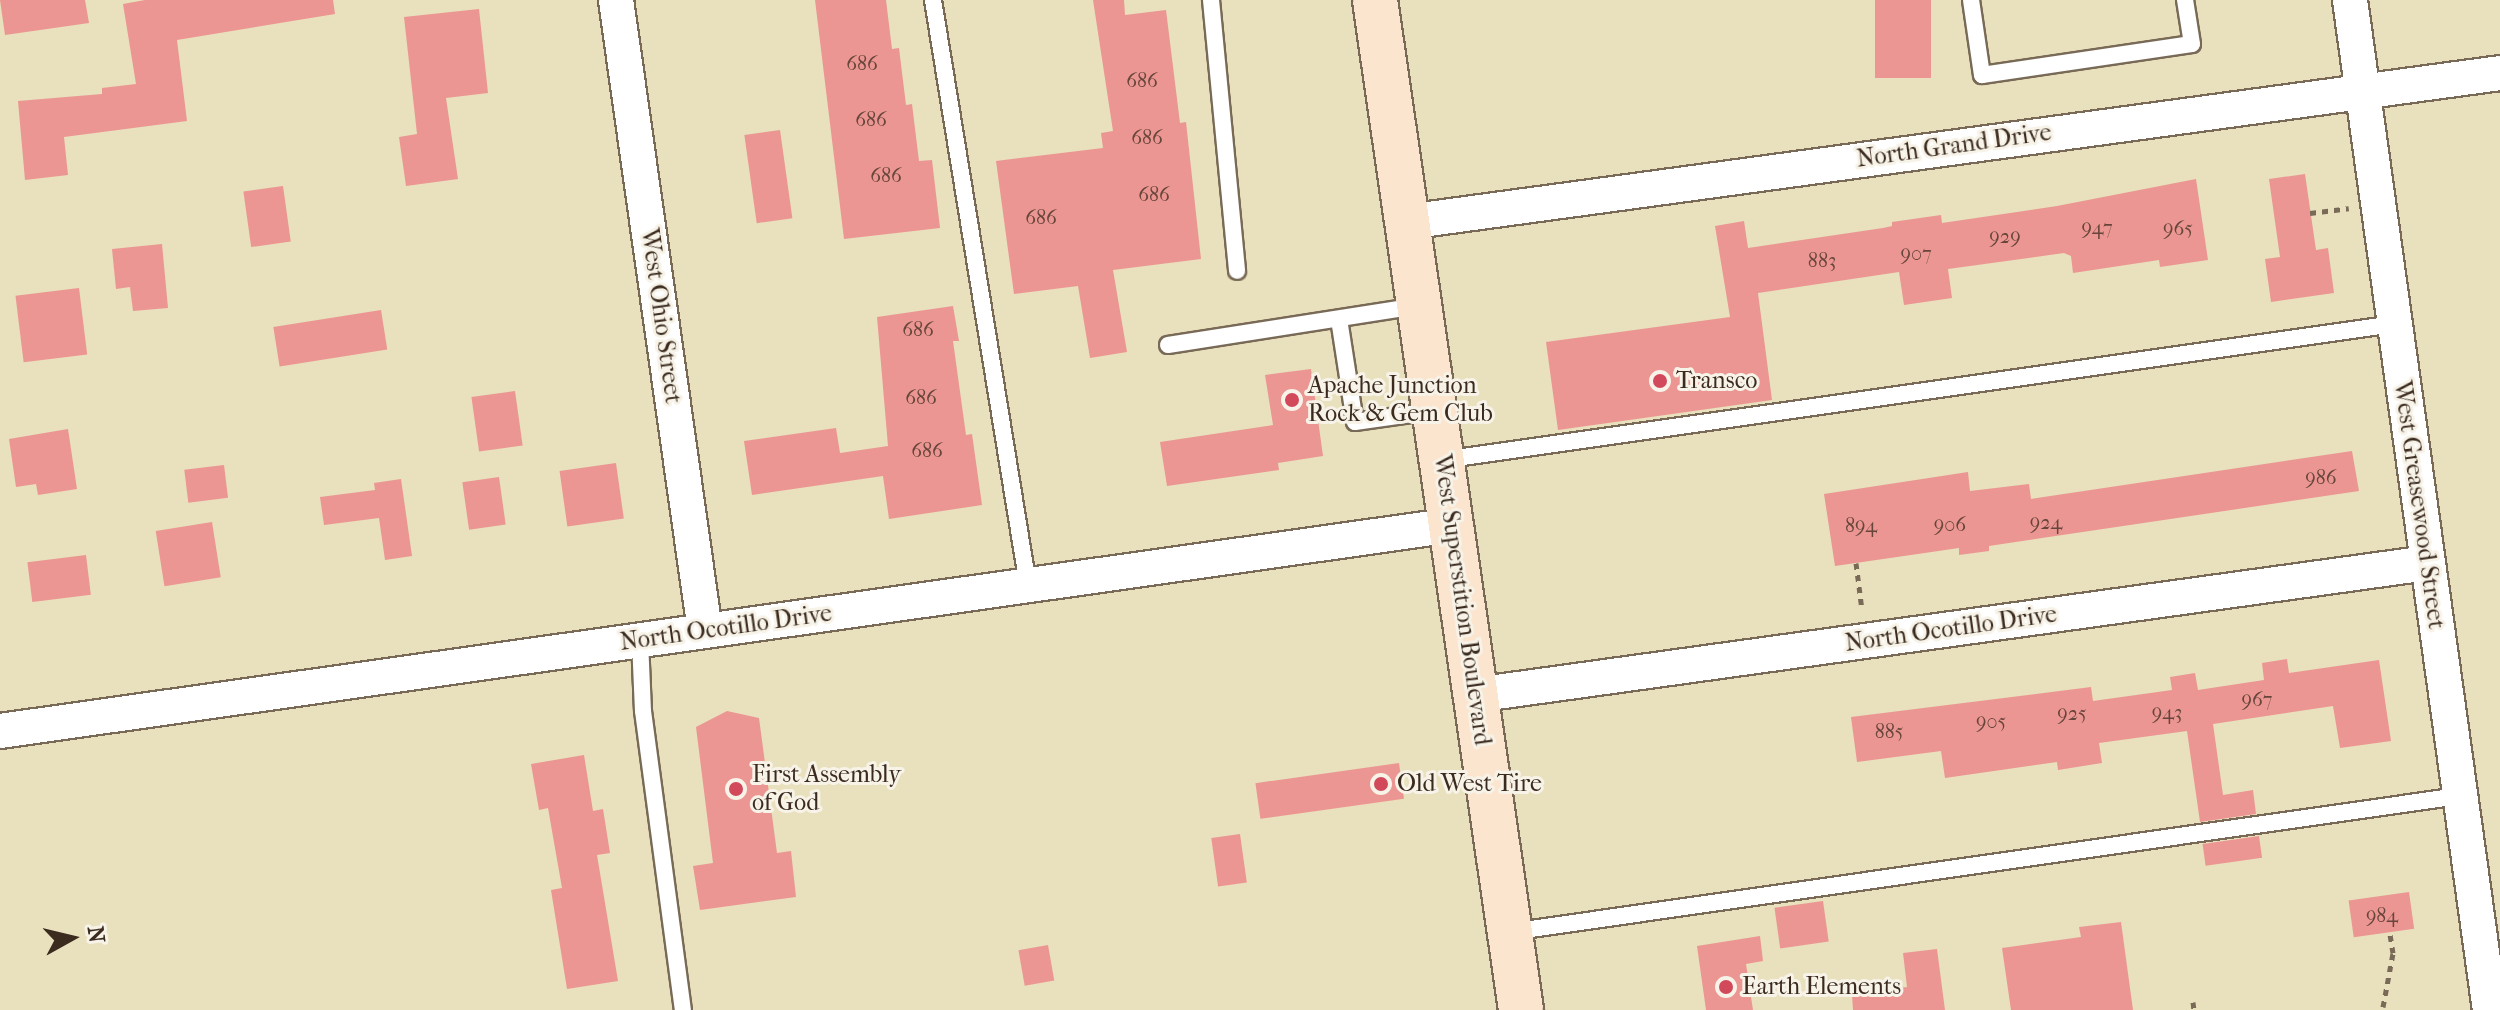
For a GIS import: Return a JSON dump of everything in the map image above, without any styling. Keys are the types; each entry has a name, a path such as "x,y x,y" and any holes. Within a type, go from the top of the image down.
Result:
{"main road":[{"name":"West Superstition Boulevard","path":"1375,0 1521,1010"}],"street":[{"name":"West Ohio Street","path":"616,0 705,631"},
{"name":"West Greasewood Street","path":"2350,0 2490,1010"},
{"name":"North Grand Drive","path":"1407,222 2500,73"},
{"name":"North Ocotillo Drive","path":"0,731 1453,525"},
{"name":"North Ocotillo Drive","path":"1475,695 2427,563"}],"lane":[{"path":"933,0 1028,585"},
{"path":"1211,0 1237,271"},
{"path":"1971,0 1982,75 2192,44 2185,0"},
{"path":"1168,345 1420,306"},
{"path":"1339,319 1355,422 1435,410"},
{"path":"1442,460 2394,324"},
{"path":"640,640 643,711 683,1010"},
{"path":"1510,932 2459,796"}],"path":[{"path":"1856,563 1866,641"},
{"path":"2383,1007 2393,953 2390,933"},
{"path":"2193,1002 2194,1010"}],"building":[{"path":"0,0 85,0 89,23 5,35"},
{"path":"145,0 333,0 335,14 177,40 187,121 64,137 68,175 25,180 18,101 102,94 102,88 136,84 123,4"},
{"path":"815,0 886,0 892,49 899,48 906,105 912,104 919,161 932,160 940,228 844,239"},
{"path":"1093,0 1124,0 1125,15 1166,10 1180,123 1186,122 1201,259 1113,270 1127,352 1090,358 1078,286 1014,294 996,161 1103,148 1101,133 1113,131"},
{"path":"1875,0 1931,0 1931,78 1875,78"},
{"path":"479,9 488,93 446,98 458,179 406,186 399,137 417,134 404,17"},
{"path":"780,130 792,218 757,223 744,135"},
{"path":"2305,174 2316,250 2328,248 2334,293 2271,302 2265,259 2280,257 2269,179"},
{"path":"2196,179 2208,260 2160,267 2159,260 2073,273 2071,256 2064,253 1948,269 1952,298 1904,305 1899,272 1758,293 1772,400 1558,430 1546,342 1730,317 1715,226 1744,221 1748,248 1883,228 1892,226 1892,222 1941,215 1942,223 2057,206"},
{"path":"283,186 291,241 251,247 243,192"},
{"path":"162,244 168,308 133,311 130,287 116,289 112,249"},
{"path":"79,288 87,355 24,362 15,296"},
{"path":"953,306 959,341 953,341 966,435 972,434 982,505 889,519 883,476 752,495 744,441 836,428 840,453 888,446 877,317"},
{"path":"381,310 387,350 280,367 273,327"},
{"path":"1311,369 1323,456 1278,463 1279,470 1167,486 1160,442 1273,425 1265,375"},
{"path":"515,391 523,445 479,452 471,397"},
{"path":"68,429 77,489 38,495 36,484 16,487 9,439"},
{"path":"2352,451 2359,491 1989,546 1989,551 1959,555 1959,548 1835,566 1824,494 1968,472 1970,491 2029,484 2031,499"},
{"path":"616,463 624,518 567,526 560,471"},
{"path":"224,465 228,498 188,503 184,470"},
{"path":"499,477 506,525 469,530 462,482"},
{"path":"401,479 412,556 385,560 379,518 324,525 320,497 375,490 374,483"},
{"path":"212,522 221,577 164,586 156,531"},
{"path":"86,555 91,595 32,602 27,562"},
{"path":"2287,659 2289,673 2379,660 2391,741 2340,748 2333,706 2213,724 2223,795 2253,790 2256,814 2200,822 2187,731 2099,743 2102,763 2058,770 2057,762 1945,778 1941,751 1857,762 1851,717 2091,687 2093,701 2172,690 2170,677 2195,673 2198,690 2264,680 2262,663"},
{"name":"First Assembly of God","path":"727,711 759,718 777,853 791,851 796,897 700,910 693,866 713,863 696,727"},
{"path":"584,755 593,811 603,809 610,853 597,855 618,981 567,989 551,890 562,888 548,808 539,810 531,764"},
{"path":"1399,763 1404,799 1260,819 1255,783"},
{"path":"1240,834 1247,883 1218,887 1211,838"},
{"path":"2259,836 2262,858 2206,866 2203,844"},
{"path":"2409,892 2414,929 2354,937 2349,900"},
{"path":"1823,901 1829,942 1780,948 1774,908"},
{"path":"2121,922 2133,1010 2011,1010 2002,948 2081,937 2079,927"},
{"name":"Earth Elements","path":"1760,936 1763,961 1746,964 1753,1010 1706,1010 1697,946"},
{"path":"1048,945 1054,980 1025,986 1018,950"},
{"path":"1937,949 1945,1010 1853,1010 1852,995 1907,987 1903,953"}],"place":[{"name":"Transco","path":"1660,381"},
{"name":"Apache Junction Rock & Gem Club","path":"1292,400"},
{"name":"Old West Tire","path":"1381,784"},
{"name":"First Assembly of God","path":"736,789"},
{"name":"Earth Elements","path":"1726,987"}]}
